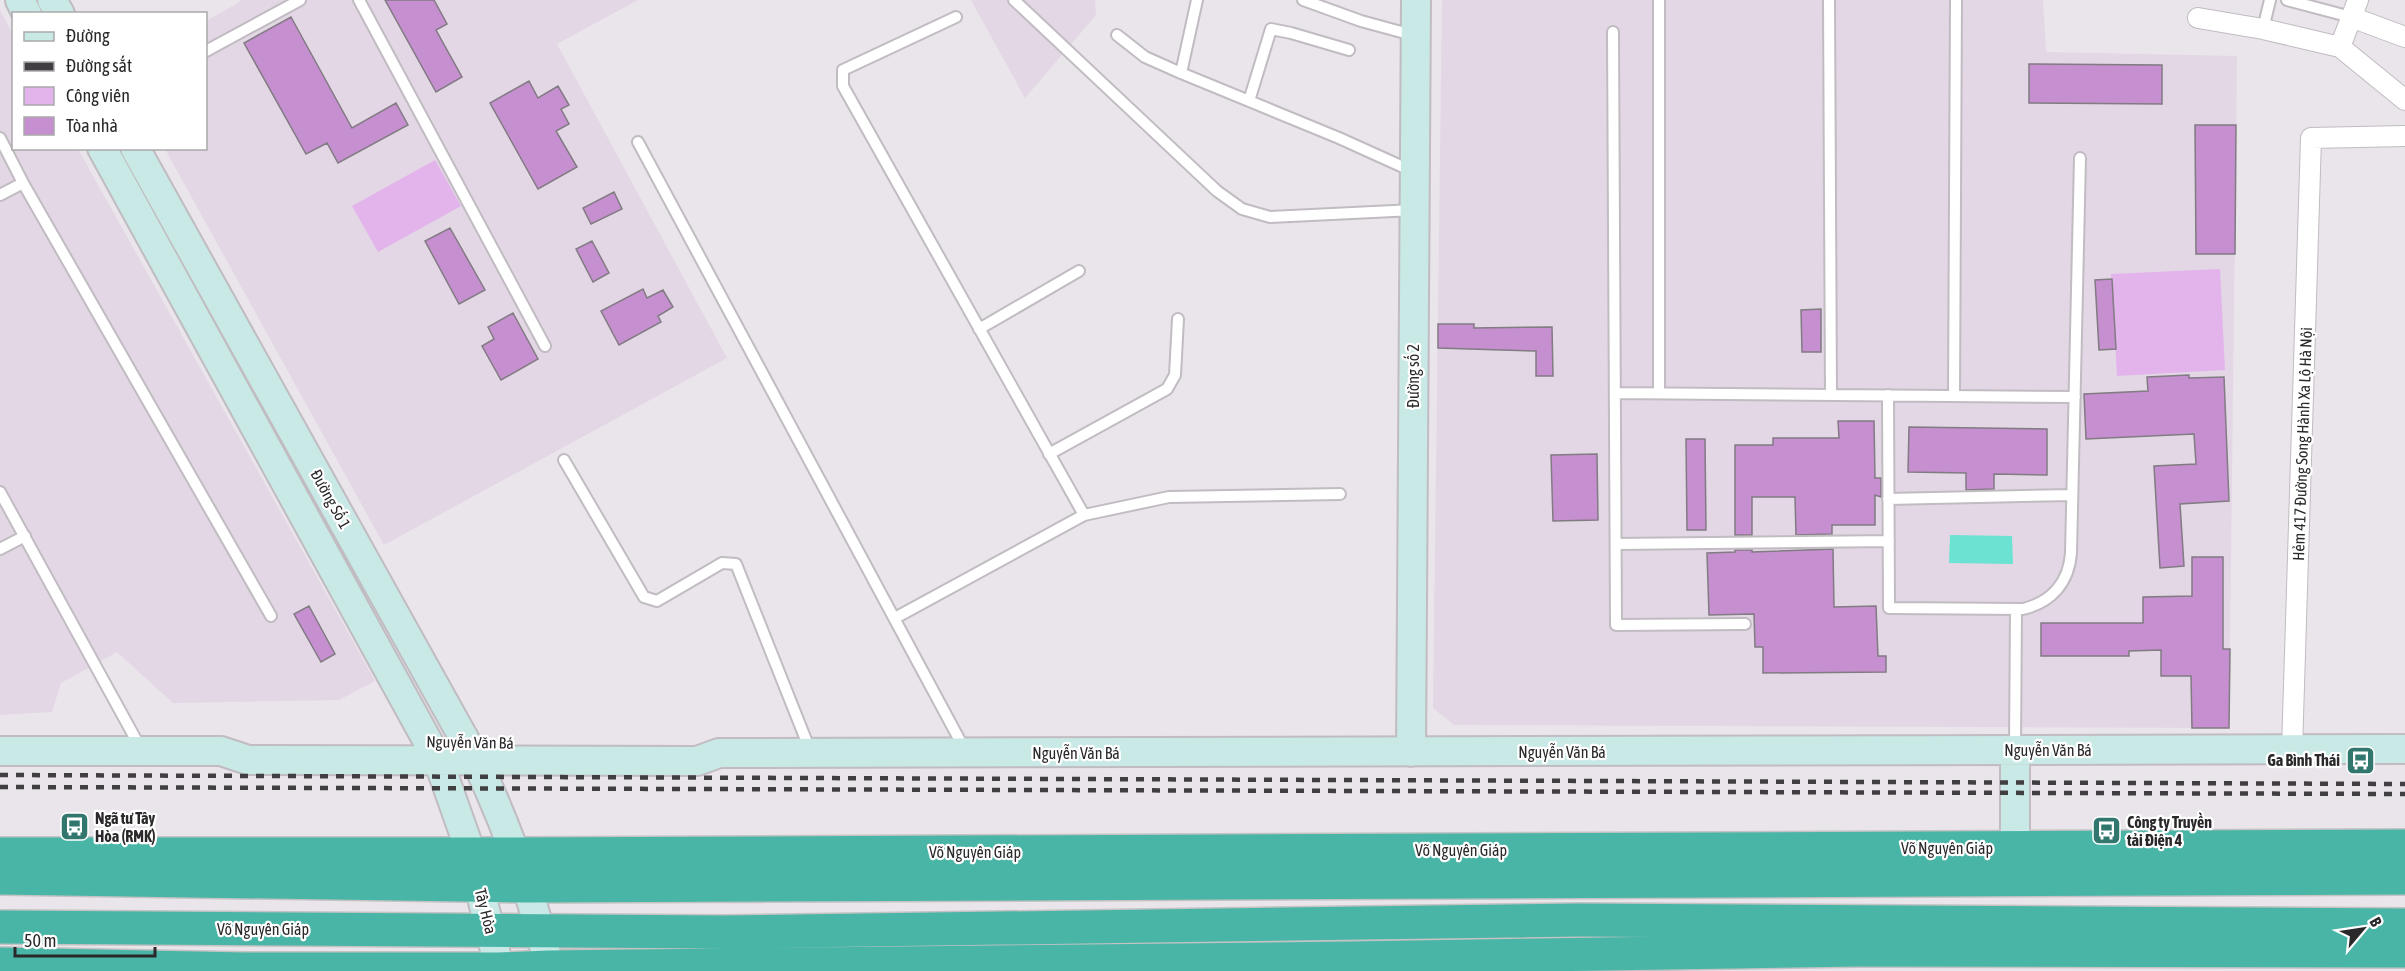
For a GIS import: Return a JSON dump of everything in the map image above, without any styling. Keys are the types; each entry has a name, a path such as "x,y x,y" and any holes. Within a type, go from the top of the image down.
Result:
{"highway":[{"name":"Võ Nguyên Giáp","path":"479,885 2015,864 2405,846"},
{"name":"Võ Nguyên Giáp","path":"471,853 2015,864 2405,878"},
{"path":"5,870 471,853"},
{"path":"5,870 479,885"},
{"path":"550,969 586,931 670,932 1579,920 2401,947"},
{"name":"Võ Nguyên Giáp","path":"0,927 586,931"},
{"path":"670,932 733,965"},
{"path":"0,964 244,969 499,970 733,965 1350,964 1857,960 2401,947"}],"main road":[{"name":"Đường số 2","path":"1411,752 1416,0"},
{"name":"Đường Số 1","path":"103,150 433,751 471,853"},
{"name":"Đường Số 1","path":"136,150 471,751 516,855 550,969"},
{"name":"Nguyễn Văn Bá","path":"0,751 221,751 248,740 433,751 697,761 719,753 2405,749"},
{"path":"2015,750 2015,864"},
{"name":"Tây Hòa","path":"471,853 499,970"}],"street":[{"path":"2340,47 2354,9 2405,37"},
{"path":"2198,18 2340,47 2405,100"},
{"name":"Hẻm 417 Đường Song Hành Xa Lộ Hà Nội","path":"2292,750 2311,138 2405,136"}],"lane":[{"path":"207,50 300,0"},
{"path":"359,0 545,346"},
{"path":"1014,0 1217,191 1242,209 1270,217 1414,210"},
{"path":"1181,74 1197,0"},
{"path":"1303,0 1361,21 1416,36"},
{"path":"1659,0 1659,393"},
{"path":"1829,0 1831,395"},
{"path":"1954,395 1956,0"},
{"path":"2263,30 2270,0"},
{"path":"2287,0 2354,9"},
{"path":"956,17 843,70 843,86 1084,515"},
{"path":"1249,102 1271,29 1349,50"},
{"path":"1613,32 1616,625 1745,624"},
{"path":"1117,35 1145,57 1181,74 1339,138 1408,168 1414,174"},
{"path":"0,138 271,616"},
{"path":"638,141 967,753"},
{"path":"1888,395 1889,608 2016,609 2033,607 2042,603 2063,582 2070,563 2080,158"},
{"path":"0,195 24,183"},
{"path":"979,329 1079,271"},
{"path":"1049,454 1167,389 1175,375 1178,319"},
{"path":"1615,393 2075,397"},
{"path":"564,460 644,597 657,601 722,563 736,564 811,753"},
{"path":"0,492 142,750"},
{"path":"895,618 1084,515 1169,497 1340,494"},
{"path":"1888,499 2072,495"},
{"path":"0,549 25,536"},
{"path":"1616,544 1888,541"},
{"path":"2015,750 2016,609"}],"shaded area":[{"path":"239,0 638,0 557,44 727,358 384,545 166,150 207,150 207,20 240,2"},
{"path":"971,0 1095,0 1096,15 1025,98"},
{"path":"1442,0 2043,0 2046,52 2237,56 2229,728 1454,725 1433,708"},
{"path":"0,10 12,32 12,150 79,150 375,681 339,700 173,703 117,652 61,683 52,712 0,715"},
{"path":"1950,535 2012,536 2013,564 1949,563"}],"green space":[{"path":"435,160 461,206 378,252 352,206"},
{"path":"2220,269 2225,370 2117,376 2111,274"}],"building":[{"path":"385,0 434,0 447,24 436,30 462,77 436,92"},
{"path":"291,17 352,128 396,103 408,125 338,163 327,143 306,154 244,43"},
{"path":"2029,64 2162,65 2162,104 2029,103"},
{"path":"529,81 538,98 558,86 569,105 561,109 569,124 556,131 577,167 538,189 490,103"},
{"path":"2195,125 2236,125 2235,254 2196,254"},
{"path":"614,192 622,209 591,224 583,208"},
{"path":"450,228 485,290 459,304 425,241"},
{"path":"592,241 609,273 593,282 576,249"},
{"path":"2112,279 2116,349 2099,350 2095,280"},
{"path":"643,289 647,298 663,290 673,307 658,316 661,322 619,345 601,311"},
{"path":"1821,309 1821,352 1802,352 1801,310"},
{"path":"513,313 538,359 501,380 482,346 494,339 488,327"},
{"path":"1438,324 1474,324 1474,328 1552,327 1553,376 1536,376 1536,351 1438,348"},
{"path":"2189,375 2189,378 2224,377 2229,501 2180,504 2184,566 2160,568 2154,466 2196,464 2194,434 2086,439 2084,394 2148,391 2147,377"},
{"path":"1838,421 1874,421 1875,478 1881,478 1881,497 1875,495 1875,525 1832,525 1832,534 1796,535 1795,497 1752,497 1752,535 1735,535 1735,445 1773,445 1773,438 1839,438"},
{"path":"1909,427 2047,429 2047,475 1994,474 1994,489 1966,490 1966,473 1908,472"},
{"path":"1686,439 1705,439 1706,530 1687,530"},
{"path":"1597,454 1598,520 1553,521 1551,455"},
{"path":"1833,549 1834,607 1876,606 1878,656 1886,656 1886,672 1763,673 1763,647 1755,647 1754,614 1709,615 1707,553 1735,552 1735,550 1752,550 1752,552"},
{"path":"2192,557 2223,557 2223,649 2230,649 2229,728 2192,728 2191,676 2161,676 2161,650 2129,651 2129,656 2041,656 2041,623 2143,623 2143,597 2192,596"},
{"path":"309,606 335,654 321,662 294,614"}],"railway":[{"path":"0,775 2405,784"},
{"path":"0,787 2405,794"}],"place":[{"name":"Ga Bình Thái","path":"2361,760"},
{"name":"Ngã tư Tây Hòa (RMK)","path":"74,827"},
{"name":"Công ty Truyền tải Điện 4","path":"2106,831"}]}
